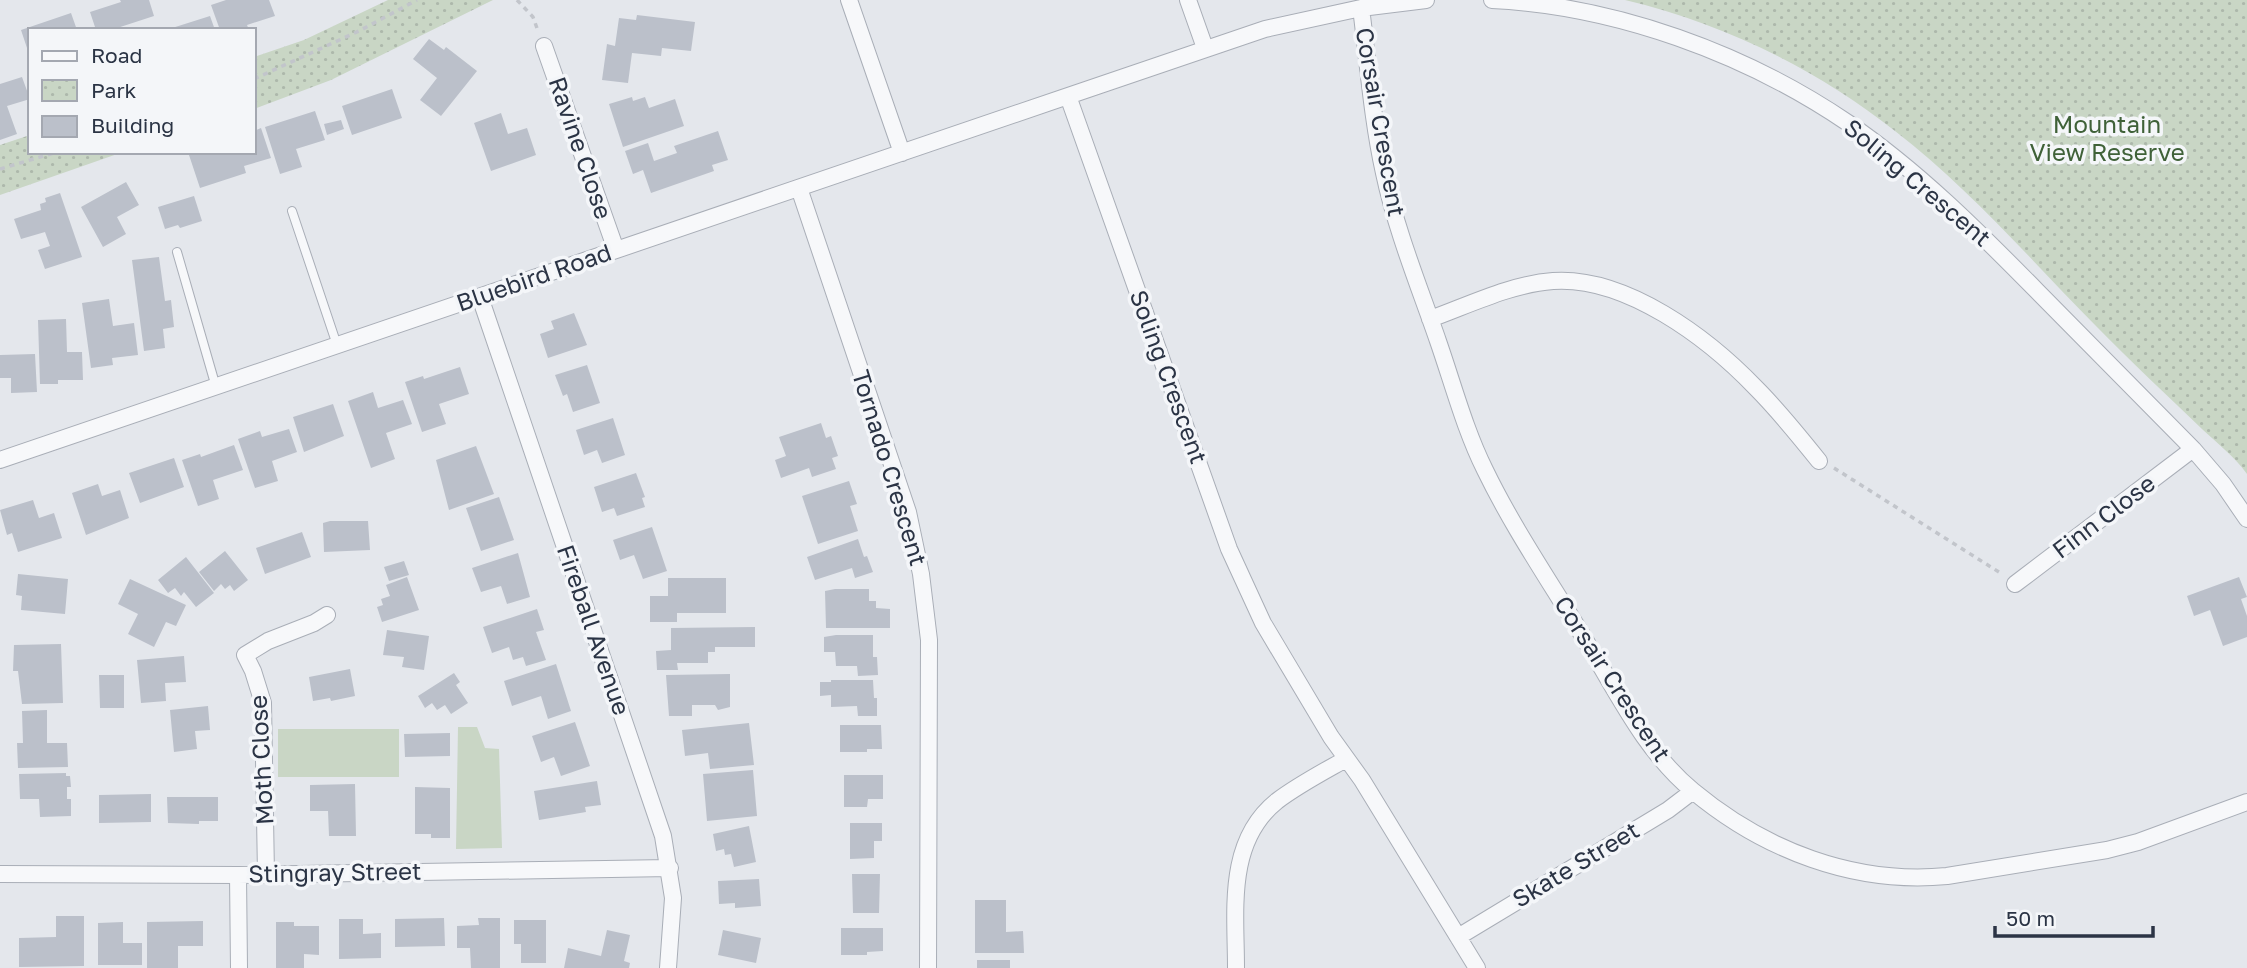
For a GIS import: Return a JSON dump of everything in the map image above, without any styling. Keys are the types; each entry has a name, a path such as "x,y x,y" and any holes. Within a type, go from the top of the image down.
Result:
{"street":[{"path":"849,0 902,153"},
{"path":"1188,0 1205,48"},
{"path":"1068,96 1265,29 1310,17 1426,0"},
{"name":"Soling Crescent","path":"1492,0 1525,2 1612,18 1668,34 1733,60 1847,122 1971,224 2193,449 2223,484 2247,519"},
{"name":"Corsair Crescent","path":"1361,8 1383,171 1400,235 1475,449 1502,502 1638,728 1673,773 1693,791 1722,814 1766,842 1811,859 1856,871 1922,877 1960,874 2107,850 2138,842 2247,802"},
{"name":"Ravine Close","path":"544,46 616,250"},
{"name":"Bluebird Road","path":"0,460 1068,96"},
{"name":"Soling Crescent","path":"1068,96 1237,569 1263,623 1331,737 1362,780 1477,968"},
{"name":"Tornado Crescent","path":"799,188 908,512 921,574 929,640 928,968"},
{"path":"1430,319 1520,287 1540,283 1575,282 1614,290 1659,312 1717,352 1755,386 1819,461"},
{"name":"Fireball Avenue","path":"480,297 656,814 670,868 673,912 668,968"},
{"name":"Finn Close","path":"2015,584 2193,449"},
{"name":"Moth Close","path":"266,874 265,721 259,688 246,656 268,641 327,615"},
{"path":"1236,968 1236,881 1239,861 1248,837 1261,817 1278,800 1346,759"},
{"name":"Skate Street","path":"1458,937 1668,810 1693,791"},
{"name":"Stingray Street","path":"0,874 237,875 670,868"},
{"path":"237,875 239,968"}],"lane":[{"path":"292,211 337,345"},
{"path":"177,252 216,387"}],"path":[{"path":"256,78 359,31 417,0"},
{"path":"517,0 533,17 544,46"},
{"path":"0,169 50,154"},
{"path":"1819,461 1842,472 1992,566 2015,584"}],"green space":[{"path":"388,0 493,0 331,80 256,108 256,56 304,40"},
{"name":"Mountain View Reserve","path":"1625,0 2247,0 2247,474 2109,339 1974,200 1895,131 1801,68 1767,51 1697,21"},
{"path":"28,136 28,154 117,154 0,195 0,145"},
{"path":"458,727 477,727 485,748 499,749 502,848 456,849"},
{"path":"278,729 399,729 399,777 278,777"}],"building":[{"path":"120,0 149,0 154,16 117,28 95,28 90,12 121,2"},
{"path":"226,0 269,0 275,16 247,25 248,28 219,28 211,5"},
{"path":"71,13 76,28 28,28 28,51 21,30"},
{"path":"637,15 695,22 691,51 662,48 661,56 632,53 628,83 602,80 607,44 615,46 619,18 636,20"},
{"path":"210,16 214,28 172,28"},
{"path":"429,39 444,50 446,47 477,71 441,116 420,100 437,78 413,59"},
{"path":"22,77 28,100 7,106 17,134 0,140 0,84"},
{"path":"392,89 402,118 352,135 342,106"},
{"path":"632,97 633,101 645,97 649,108 675,99 684,126 623,147 609,104"},
{"path":"315,111 325,140 296,149 302,167 280,174 265,127"},
{"path":"501,113 508,134 527,128 536,155 491,171 474,123"},
{"path":"341,120 344,129 327,135 324,124"},
{"path":"261,128 271,158 244,166 246,173 200,188 189,154 256,154 256,130"},
{"path":"718,131 728,160 712,165 714,171 651,193 643,170 633,174 625,151 648,143 654,161 677,153 674,146"},
{"path":"126,182 139,205 117,217 126,234 103,247 81,207"},
{"path":"60,193 82,257 45,269 38,250 50,246 45,232 21,239 14,219 41,210 40,204 46,202 45,198"},
{"path":"194,196 202,221 180,228 178,225 165,229 158,207"},
{"path":"159,257 165,301 171,300 174,327 163,329 165,348 144,351 132,260"},
{"path":"109,299 113,326 134,323 138,355 112,358 113,365 91,368 82,303"},
{"path":"574,313 587,345 548,358 540,334 554,329 551,321"},
{"path":"66,319 67,352 82,352 83,380 58,380 58,384 40,384 38,320"},
{"path":"35,354 37,392 11,393 11,378 0,378 0,355"},
{"path":"587,365 600,403 573,412 567,394 563,396 555,375"},
{"path":"460,367 469,394 439,404 446,424 422,432 405,382 423,376 424,379"},
{"path":"373,392 378,408 403,400 412,424 386,433 395,459 371,468 348,401"},
{"path":"333,404 344,436 304,452 293,417"},
{"path":"613,418 625,455 602,463 597,450 584,455 576,430"},
{"path":"821,423 826,438 831,436 838,456 832,458 836,469 812,477 809,468 781,478 775,460 786,456 779,437"},
{"path":"289,429 297,452 272,461 278,481 255,488 238,439 260,431 262,437"},
{"path":"234,445 243,470 213,480 219,499 198,506 182,460 200,454 201,457"},
{"path":"476,446 494,494 449,510 436,460"},
{"path":"174,458 184,487 140,503 129,473"},
{"path":"636,473 645,497 642,498 645,507 617,516 614,508 602,512 594,487"},
{"path":"849,481 857,504 850,506 858,531 818,544 802,496"},
{"path":"98,484 102,496 120,490 129,518 86,535 72,493"},
{"path":"499,497 514,540 481,551 466,508"},
{"path":"33,500 39,518 54,513 62,538 18,552 12,533 7,535 0,510"},
{"path":"368,521 370,550 324,552 323,523"},
{"path":"652,527 667,571 643,579 634,555 620,560 613,540"},
{"path":"302,532 311,557 265,574 256,548"},
{"path":"858,539 873,572 855,578 852,568 815,580 807,557"},
{"path":"225,551 248,580 234,591 230,585 225,589 221,584 214,591 199,572"},
{"path":"518,553 530,597 507,604 501,586 481,592 472,568"},
{"path":"186,557 214,593 196,607 184,592 181,596 175,588 168,593 158,580"},
{"path":"404,561 409,575 389,581 384,567"},
{"path":"18,574 68,579 65,614 21,610 22,596 16,595"},
{"path":"407,577 419,610 382,622 377,607 383,605 381,599 390,596 386,585"},
{"path":"2239,577 2247,597 2241,599 2247,616 2247,637 2223,646 2210,610 2194,616 2187,596"},
{"path":"668,578 726,578 726,613 677,613 677,622 650,622 650,596 668,596"},
{"path":"130,579 186,605 176,626 166,622 154,647 128,634 138,614 118,604"},
{"path":"869,589 869,601 876,601 876,608 890,609 890,628 826,628 825,591"},
{"path":"537,609 544,630 536,632 546,660 526,666 523,657 513,660 509,647 492,653 483,627"},
{"path":"755,627 755,647 715,647 715,652 708,652 708,663 677,663 678,670 657,670 656,651 671,650 671,628"},
{"path":"387,630 429,636 424,670 402,667 404,657 383,655"},
{"path":"873,635 873,657 877,657 878,675 858,676 857,666 836,666 835,652 824,652 824,637"},
{"path":"61,644 63,703 22,704 18,671 13,671 14,645"},
{"path":"184,656 186,682 165,683 166,701 141,703 137,660"},
{"path":"556,664 571,711 548,719 541,696 512,706 504,681"},
{"path":"350,669 355,696 331,701 330,698 313,701 309,677"},
{"path":"454,673 460,682 456,685 468,703 451,714 445,705 437,710 432,703 425,708 418,696"},
{"path":"730,674 730,707 718,710 715,705 692,705 692,716 669,716 666,675"},
{"path":"99,675 124,675 124,708 100,708"},
{"path":"873,680 877,716 858,716 857,706 831,707 831,695 820,696 820,682"},
{"path":"208,706 210,730 195,731 197,749 174,752 170,710"},
{"path":"47,710 47,743 67,743 68,767 18,768 17,743 23,743 22,711"},
{"path":"575,722 590,766 561,776 554,757 541,762 532,736"},
{"path":"749,723 754,765 710,769 708,753 685,756 682,730"},
{"path":"840,725 881,725 882,749 840,752"},
{"path":"450,733 450,756 405,757 404,734"},
{"path":"753,770 757,816 707,821 703,774"},
{"path":"66,773 66,776 70,776 71,787 67,787 67,799 71,799 71,816 40,817 39,799 20,799 19,774"},
{"path":"844,775 883,775 883,799 868,799 867,807 844,807"},
{"path":"597,781 601,805 585,807 586,812 539,820 534,791"},
{"path":"355,784 356,836 329,836 328,811 310,811 310,785"},
{"path":"415,787 450,788 450,838 431,838 431,834 415,834"},
{"path":"151,794 151,822 99,823 99,795"},
{"path":"167,797 218,797 218,821 199,821 199,824 168,823"},
{"path":"850,823 882,823 882,841 874,841 874,858 850,859"},
{"path":"749,826 756,862 734,867 731,854 725,855 724,849 716,851 713,834"},
{"path":"852,874 880,874 879,913 853,913"},
{"path":"759,879 761,906 735,908 735,903 719,904 718,881"},
{"path":"975,900 1006,900 1006,932 1023,931 1024,953 975,953"},
{"path":"56,916 84,916 84,966 19,967 19,938 56,937"},
{"path":"444,918 445,946 395,947 395,919"},
{"path":"478,918 500,918 500,968 471,968 470,948 457,948 457,926 479,925"},
{"path":"339,919 363,919 363,934 381,933 381,958 339,959"},
{"path":"514,920 546,920 546,963 521,963 521,944 514,944"},
{"path":"203,921 203,946 178,946 178,968 147,968 147,922"},
{"path":"123,922 123,943 142,943 142,965 98,965 98,923"},
{"path":"276,922 294,922 294,926 319,926 319,955 304,954 304,968 276,968"},
{"path":"841,928 883,928 883,951 867,952 867,955 841,955"},
{"path":"607,930 630,935 624,961 630,963 629,968 564,968 568,948 601,956"},
{"path":"723,930 761,938 756,963 718,955"},
{"path":"977,960 1010,960 1010,968 977,968"}]}
